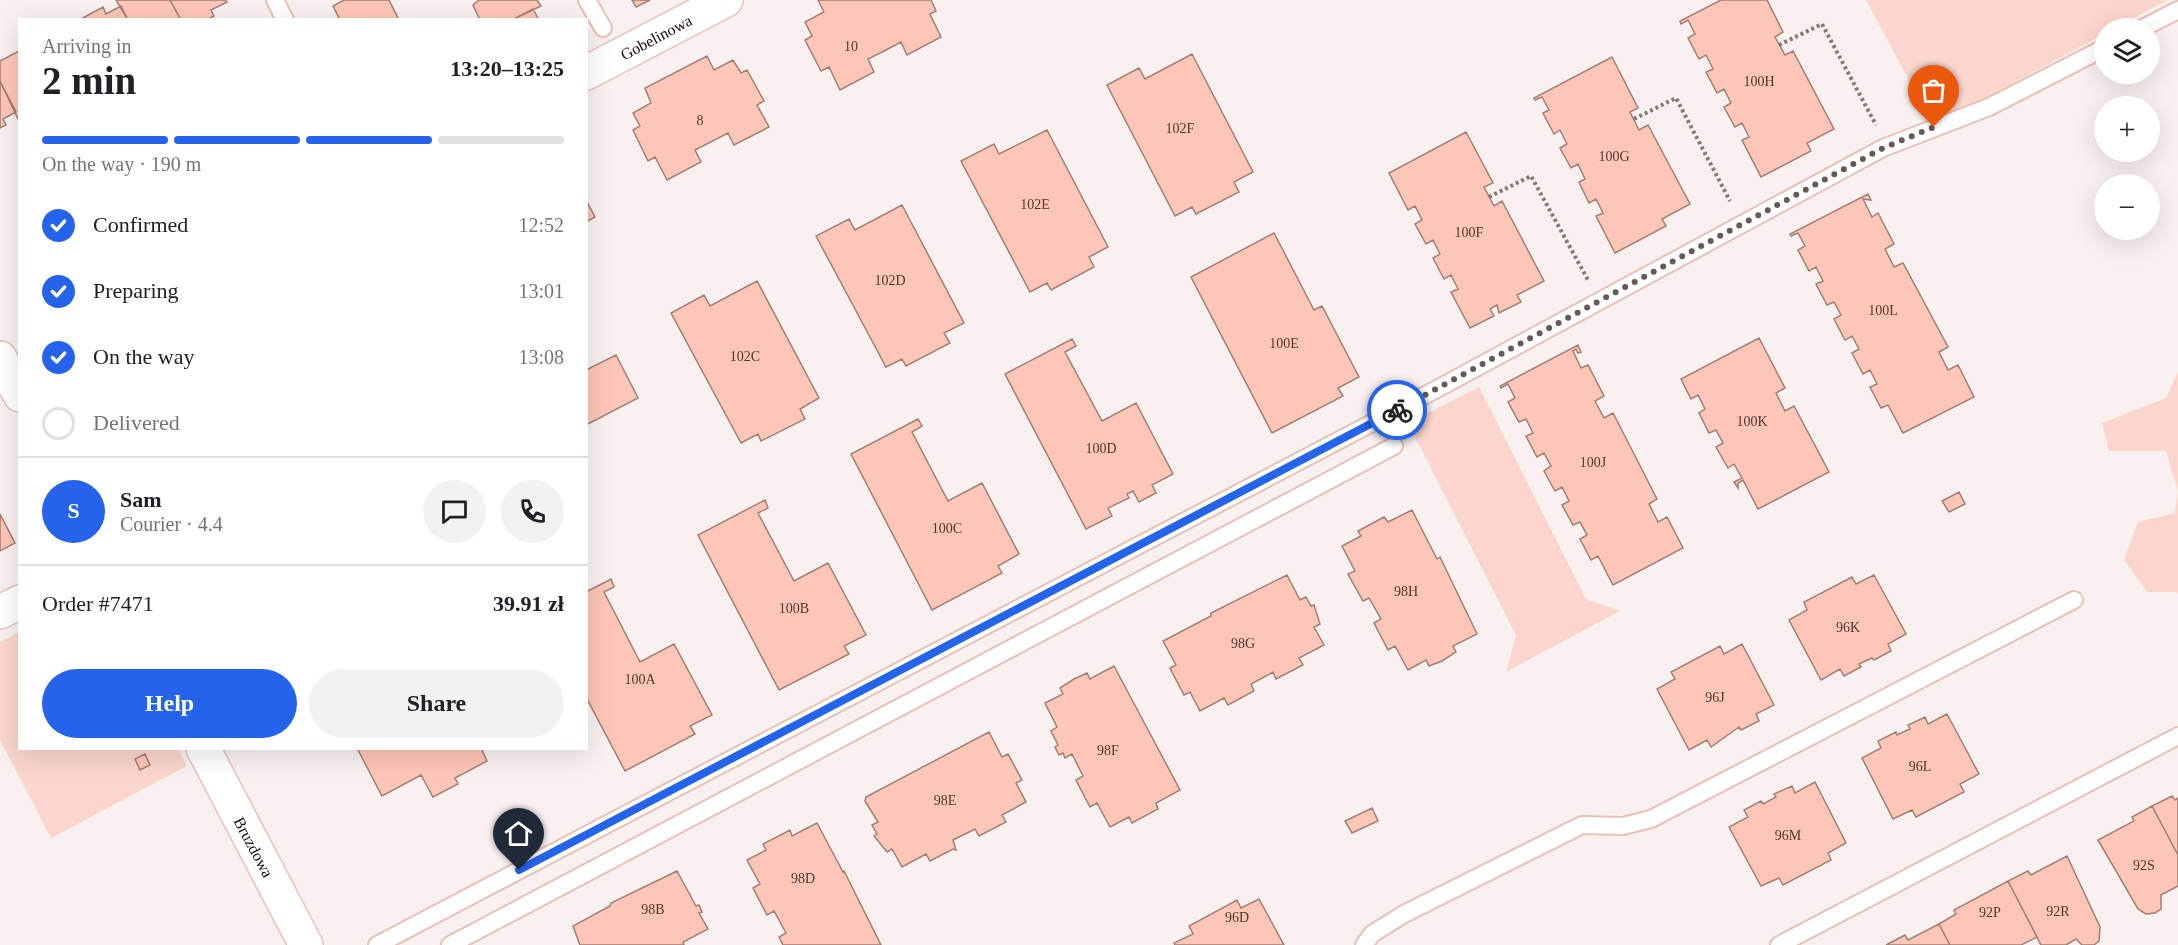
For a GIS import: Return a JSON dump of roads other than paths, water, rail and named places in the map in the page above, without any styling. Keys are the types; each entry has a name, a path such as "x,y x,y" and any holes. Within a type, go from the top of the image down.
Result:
{"street":[{"name":"Gobelinowa","path":"588,72 726,0"},
{"path":"0,612 18,603"},
{"name":"Bruzdowa","path":"204,750 306,945"}],"lane":[{"path":"275,0 284,18"},
{"path":"587,0 603,28"},
{"path":"2160,19 2178,10"},
{"path":"377,945 1435,390 1883,148 1989,106 2094,53"},
{"path":"450,945 1394,446"},
{"path":"1364,945 1372,934 1404,914 1582,825 1623,826 1651,819 2074,600"},
{"path":"1779,945 2178,736"}]}
